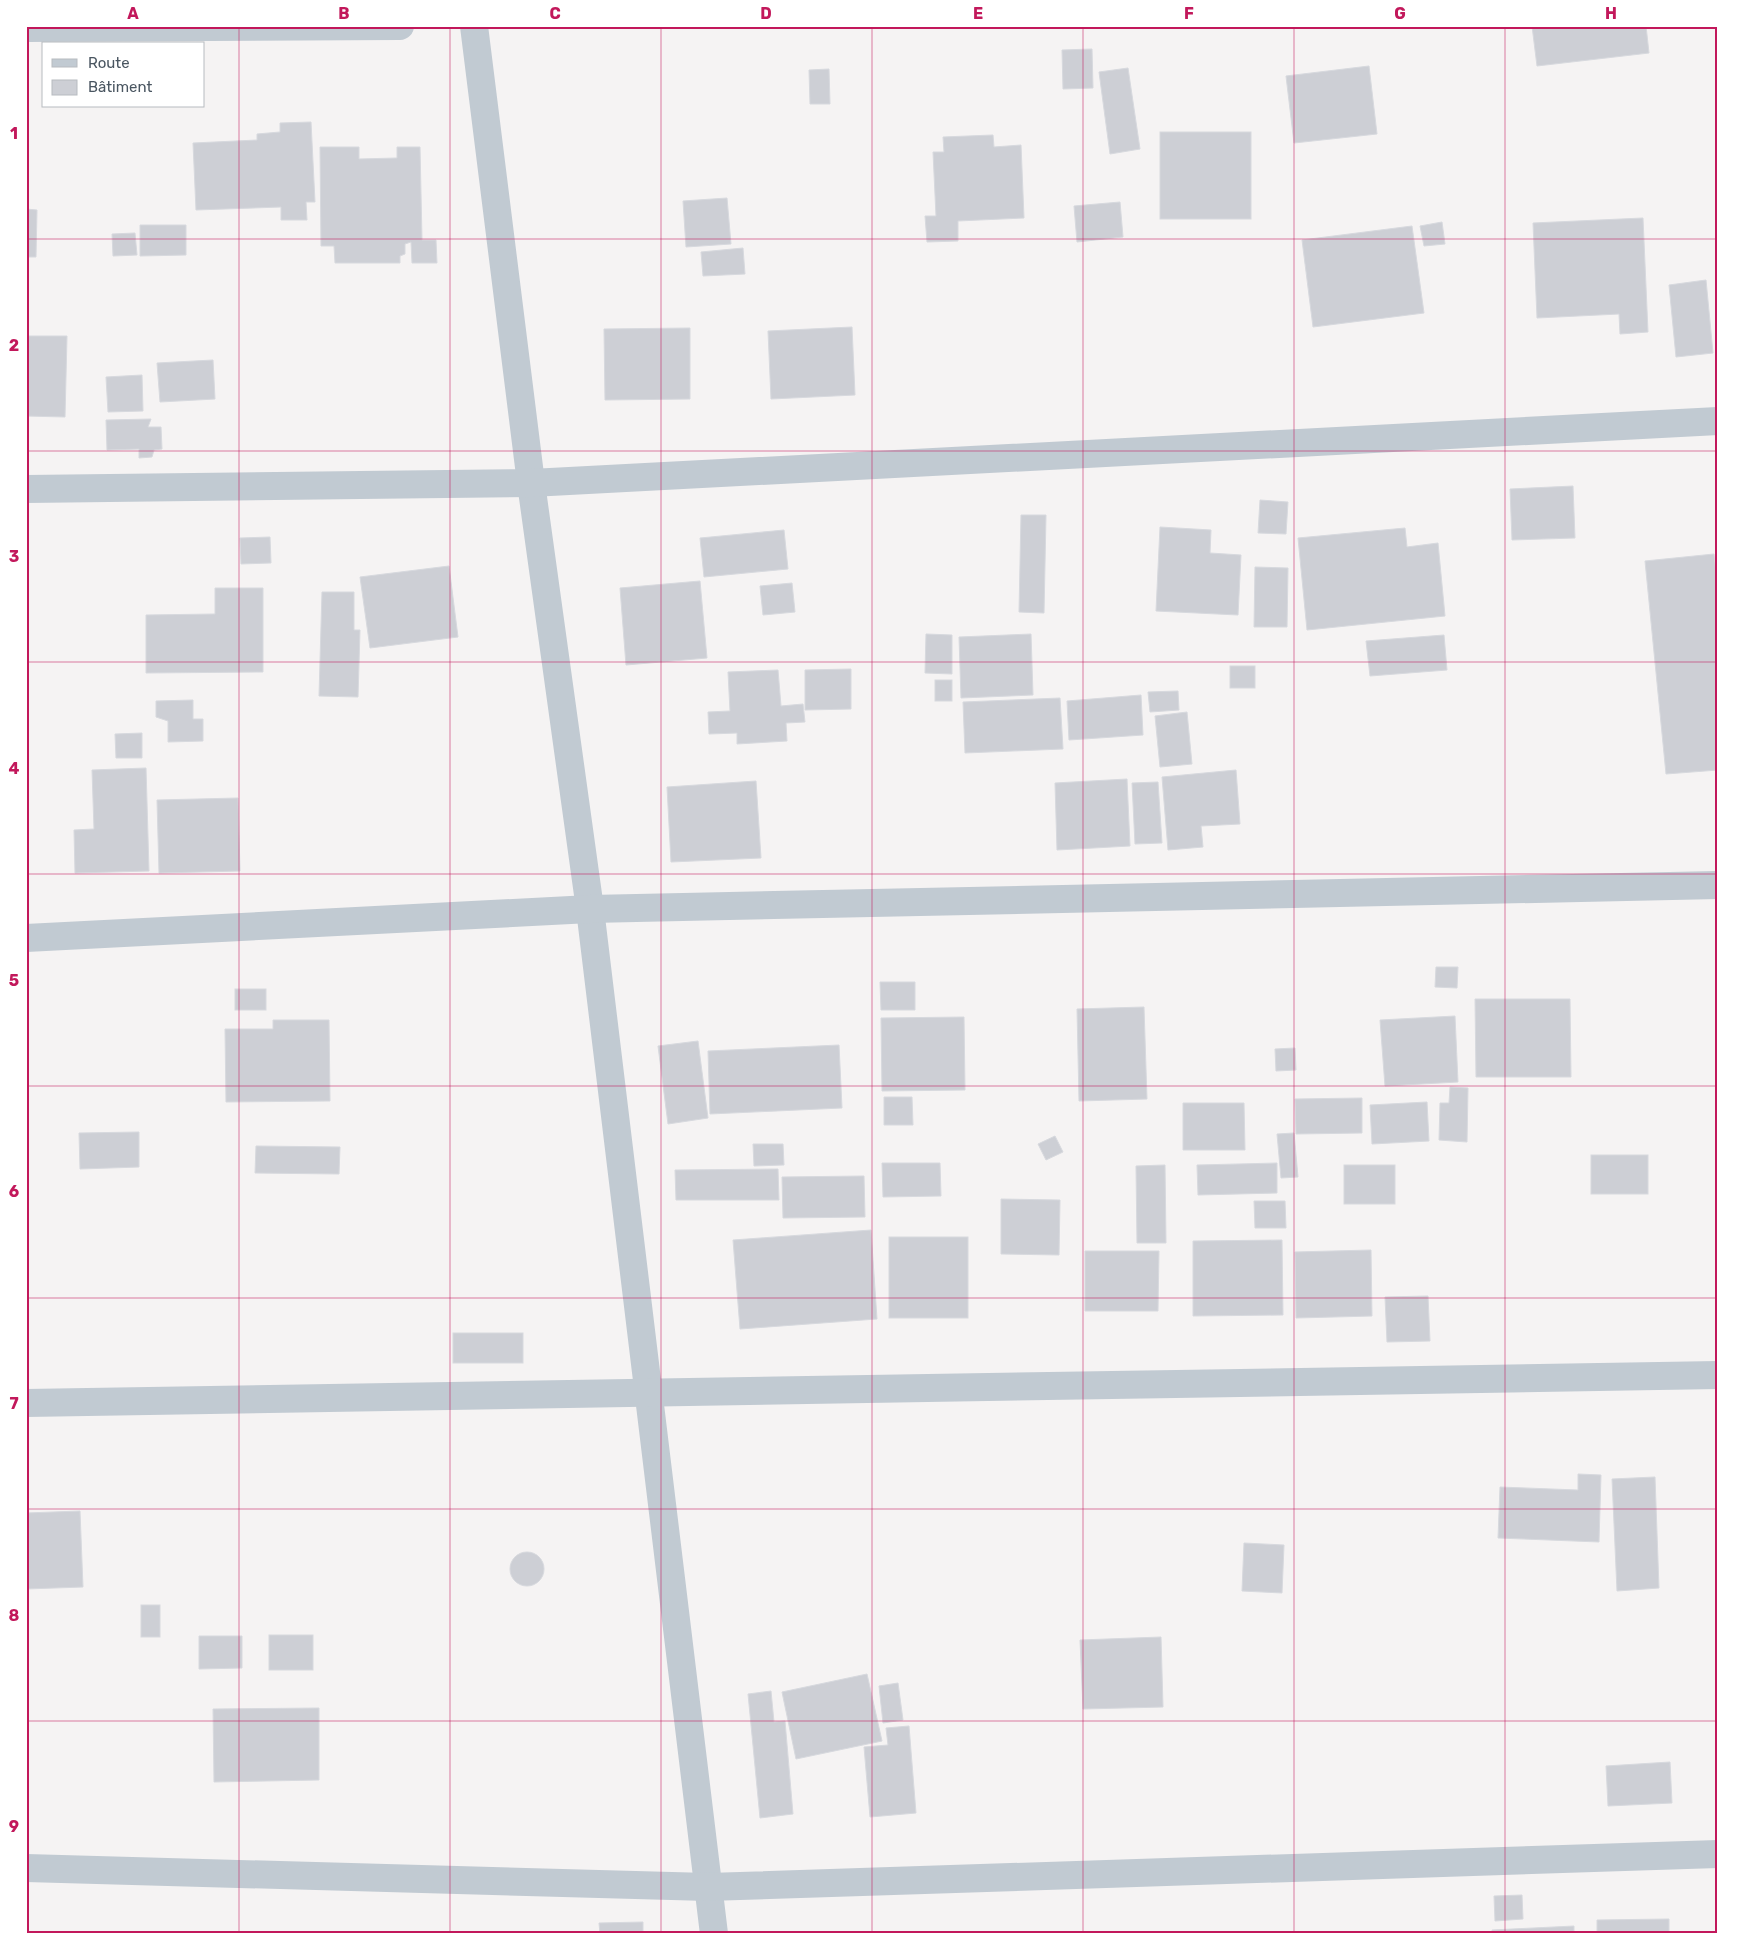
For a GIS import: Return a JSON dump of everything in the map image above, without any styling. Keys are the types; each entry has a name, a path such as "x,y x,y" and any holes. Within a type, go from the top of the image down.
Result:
{"street":[{"path":"26,28 400,26"},
{"path":"474,26 531,483 590,909 714,1934"},
{"path":"26,489 531,483 1718,421"},
{"path":"26,938 590,909 1718,885"},
{"path":"26,1403 1718,1374"},
{"path":"26,1868 708,1887 1718,1854"}],"building":[{"path":"1532,26 1646,26 1649,53 1537,66"},
{"path":"1092,49 1093,88 1063,89 1062,50"},
{"path":"1369,66 1377,134 1294,143 1286,76"},
{"path":"1128,68 1140,149 1110,154 1099,72"},
{"path":"829,69 830,104 810,104 809,70"},
{"path":"311,122 315,202 306,202 307,220 281,220 281,207 196,210 193,143 257,140 257,134 280,132 280,123"},
{"path":"1160,132 1251,132 1251,219 1160,219"},
{"path":"993,135 994,147 1021,145 1024,218 958,221 958,241 927,242 925,216 936,216 933,152 944,152 943,137"},
{"path":"320,147 359,147 359,159 397,158 397,147 420,147 422,240 436,240 437,263 412,263 411,242 405,244 405,254 400,256 400,263 335,263 334,246 321,246"},
{"path":"727,198 731,244 686,247 683,201"},
{"path":"1120,202 1123,237 1077,242 1074,206"},
{"path":"26,209 37,210 36,257 26,257"},
{"path":"1643,218 1648,332 1620,334 1619,314 1537,318 1533,223"},
{"path":"1442,222 1445,244 1424,246 1420,226"},
{"path":"140,225 186,225 186,255 140,256"},
{"path":"1412,226 1424,313 1313,327 1302,240"},
{"path":"135,233 137,255 113,256 112,234"},
{"path":"743,248 745,274 703,276 701,252"},
{"path":"1706,280 1713,353 1676,357 1669,285"},
{"path":"852,327 855,395 771,399 768,331"},
{"path":"690,328 690,399 605,400 604,329"},
{"path":"26,336 67,336 65,417 26,416"},
{"path":"213,360 215,399 160,402 157,363"},
{"path":"142,375 143,411 108,412 106,377"},
{"path":"151,419 148,427 161,427 162,449 154,450 152,457 139,458 139,449 107,450 106,420"},
{"path":"1573,486 1575,538 1512,540 1510,489"},
{"path":"1260,500 1288,502 1286,534 1258,533"},
{"path":"1021,515 1046,515 1044,613 1019,612"},
{"path":"1160,527 1211,530 1210,553 1241,555 1238,615 1156,611"},
{"path":"1405,528 1407,547 1438,543 1445,616 1307,630 1298,538"},
{"path":"784,530 788,569 704,577 700,538"},
{"path":"270,537 271,563 241,564 240,538"},
{"path":"1714,554 1716,572 1718,572 1718,770 1666,774 1645,561"},
{"path":"449,566 458,637 370,648 360,577"},
{"path":"1255,567 1288,568 1287,627 1254,627"},
{"path":"700,581 707,658 626,665 620,588"},
{"path":"792,583 795,612 763,615 760,586"},
{"path":"215,588 263,588 263,672 146,673 146,615 215,614"},
{"path":"322,592 354,592 354,630 360,630 358,697 319,696"},
{"path":"926,634 952,635 952,674 925,673"},
{"path":"1031,634 1033,695 961,698 959,637"},
{"path":"1444,635 1447,670 1370,676 1366,641"},
{"path":"1230,666 1255,666 1255,688 1230,688"},
{"path":"851,669 851,709 805,710 805,670"},
{"path":"778,670 781,706 803,704 805,722 786,723 787,741 737,744 737,733 709,734 708,712 730,711 728,672"},
{"path":"935,680 952,680 952,701 935,701"},
{"path":"1178,691 1179,710 1150,712 1148,692"},
{"path":"1141,695 1143,735 1069,740 1067,701"},
{"path":"1060,698 1063,749 965,753 963,702"},
{"path":"193,700 193,719 203,719 203,741 168,742 168,721 156,717 156,701"},
{"path":"1187,712 1192,764 1160,767 1155,716"},
{"path":"142,733 142,758 116,758 115,734"},
{"path":"146,768 149,871 75,873 74,830 94,829 92,770"},
{"path":"1236,770 1240,824 1201,826 1203,847 1168,850 1162,777"},
{"path":"1127,779 1130,846 1057,850 1055,783"},
{"path":"756,781 761,858 671,862 667,787"},
{"path":"1158,782 1162,843 1135,844 1132,783"},
{"path":"238,798 240,871 159,873 157,800"},
{"path":"1436,967 1458,967 1457,988 1435,987"},
{"path":"880,982 915,982 915,1010 881,1010"},
{"path":"235,989 266,989 266,1010 235,1010"},
{"path":"1475,999 1570,999 1571,1077 1476,1077"},
{"path":"1144,1007 1147,1099 1079,1101 1077,1009"},
{"path":"1455,1016 1458,1082 1385,1086 1380,1020"},
{"path":"964,1017 965,1090 882,1091 881,1018"},
{"path":"273,1020 329,1020 330,1101 226,1102 225,1029 273,1029"},
{"path":"698,1041 708,1118 668,1124 658,1046"},
{"path":"839,1045 842,1108 710,1114 708,1051"},
{"path":"1295,1048 1296,1070 1276,1071 1275,1049"},
{"path":"1450,1087 1468,1088 1467,1142 1439,1140 1440,1103 1449,1103"},
{"path":"884,1097 912,1097 913,1125 884,1125"},
{"path":"1362,1098 1362,1133 1296,1134 1295,1099"},
{"path":"1427,1102 1429,1141 1372,1144 1370,1105"},
{"path":"1183,1103 1244,1103 1245,1150 1183,1150"},
{"path":"139,1132 139,1167 80,1169 79,1133"},
{"path":"1294,1133 1298,1177 1281,1178 1277,1134"},
{"path":"1055,1136 1063,1152 1046,1160 1038,1144"},
{"path":"753,1144 783,1144 784,1165 754,1166"},
{"path":"256,1146 340,1147 339,1174 255,1173"},
{"path":"1591,1155 1648,1155 1648,1194 1591,1194"},
{"path":"882,1163 940,1163 941,1196 883,1197"},
{"path":"1277,1163 1277,1193 1198,1195 1197,1165"},
{"path":"1165,1165 1166,1243 1137,1243 1136,1166"},
{"path":"1344,1165 1395,1165 1395,1204 1344,1204"},
{"path":"778,1169 779,1200 676,1200 675,1170"},
{"path":"864,1176 865,1217 783,1218 782,1177"},
{"path":"1001,1199 1060,1200 1059,1255 1001,1254"},
{"path":"1254,1201 1285,1201 1286,1228 1255,1228"},
{"path":"871,1230 877,1319 740,1329 733,1240"},
{"path":"889,1237 968,1237 968,1318 889,1318"},
{"path":"1282,1240 1283,1315 1193,1316 1193,1241"},
{"path":"1371,1250 1372,1316 1296,1318 1295,1252"},
{"path":"1085,1251 1159,1251 1158,1311 1085,1311"},
{"path":"1428,1296 1430,1341 1387,1342 1385,1297"},
{"path":"453,1333 523,1333 523,1363 453,1363"},
{"path":"1578,1474 1601,1475 1599,1542 1498,1538 1500,1487 1578,1490"},
{"path":"1655,1477 1659,1588 1617,1591 1612,1479"},
{"path":"80,1511 83,1587 26,1589 26,1513"},
{"path":"1244,1543 1284,1545 1282,1593 1242,1591"},
{"path":"527,1552 534,1553 539,1557 543,1562 543,1576 539,1581 534,1585 527,1586 520,1585 515,1581 511,1576 510,1569 511,1562 515,1557 520,1553"},
{"path":"141,1605 160,1605 160,1637 141,1637"},
{"path":"269,1635 313,1635 313,1670 269,1670"},
{"path":"199,1636 242,1636 242,1668 199,1669"},
{"path":"1161,1637 1163,1707 1083,1709 1080,1640"},
{"path":"867,1674 882,1741 796,1759 782,1692"},
{"path":"898,1683 903,1720 883,1723 879,1686"},
{"path":"771,1691 774,1722 785,1721 793,1814 760,1818 748,1694"},
{"path":"319,1708 319,1780 214,1782 213,1709"},
{"path":"909,1726 916,1813 870,1817 864,1747 888,1745 886,1728"},
{"path":"1670,1762 1672,1803 1608,1806 1606,1766"},
{"path":"1522,1895 1523,1919 1495,1921 1494,1896"},
{"path":"1669,1919 1669,1934 1597,1934 1597,1920"},
{"path":"643,1922 643,1934 600,1934 599,1923"},
{"path":"1574,1926 1574,1934 1492,1934 1492,1930"}]}
